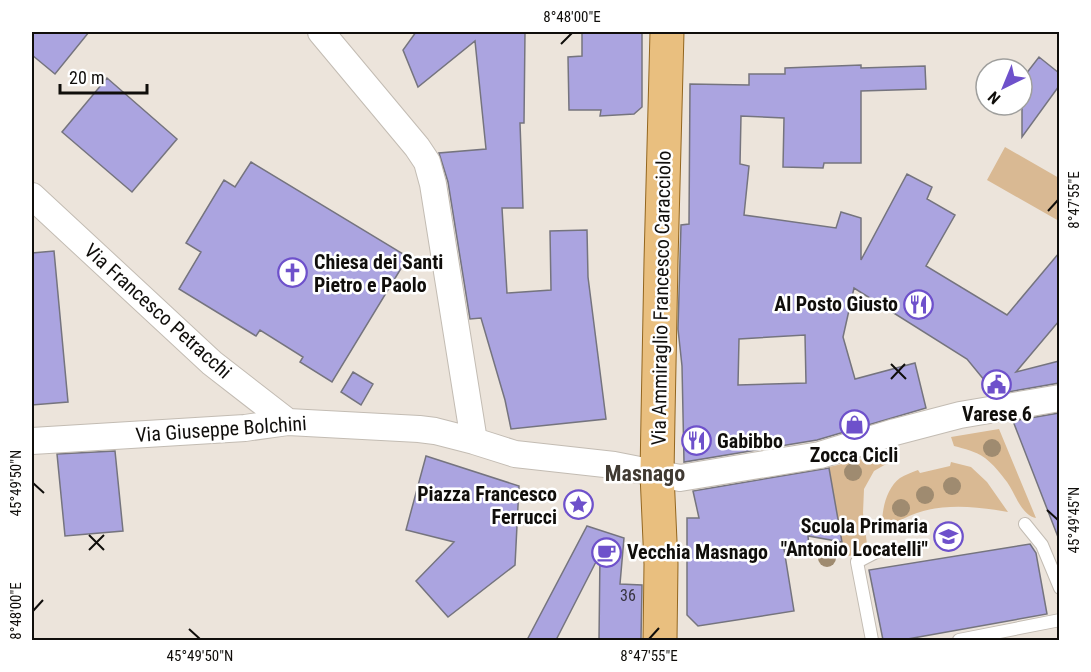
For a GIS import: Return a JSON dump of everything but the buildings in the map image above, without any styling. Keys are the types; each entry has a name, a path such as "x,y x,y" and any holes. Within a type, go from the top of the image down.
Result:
{"main road":[{"name":"Via Ammiraglio Francesco Caracciolo","path":"660,640 661,564 657,474 667,32"},
{"name":"Via Ammiraglio Francesco Caracciolo","path":"661,564 682,640"}],"street":[{"path":"321,32 427,162 433,184 474,441"},
{"name":"Via Francesco Petracchi","path":"32,196 212,363 288,422"},
{"name":"Via Giuseppe Bolchini","path":"32,441 245,428 288,422 427,430 515,454 614,465 680,478 820,455 960,415 1059,398"}],"lane":[{"path":"1025,524 1042,545 1059,588"},
{"path":"872,640 857,562 878,551"},
{"path":"959,640 1059,620"}],"shaded area":[{"path":"1005,147 1059,178 1059,221 987,180"},
{"path":"999,429 1036,518 1026,513 1000,472 991,463 970,450 954,446 951,437"},
{"path":"893,452 893,460 874,471 864,489 863,513 868,552 844,557 829,467"},
{"path":"951,462 971,467 987,482 1008,512 975,507 926,510 911,515 883,533 882,519 885,503 895,483 900,478 918,470 920,473 950,466"}],"place":[{"name":"Chiesa dei Santi Pietro e Paolo","path":"293,273"},
{"name":"Al Posto Giusto","path":"919,304"},
{"name":"Varese 6","path":"997,384"},
{"name":"Zocca Cicli","path":"854,425"},
{"name":"Gabibbo","path":"696,441"},
{"name":"Piazza Francesco Ferrucci","path":"578,505"},
{"name":"Scuola Primaria \"Antonio Locatelli\"","path":"949,537"},
{"name":"Vecchia Masnago","path":"606,552"}],"district":[{"name":"Masnago","path":"645,473"}]}
